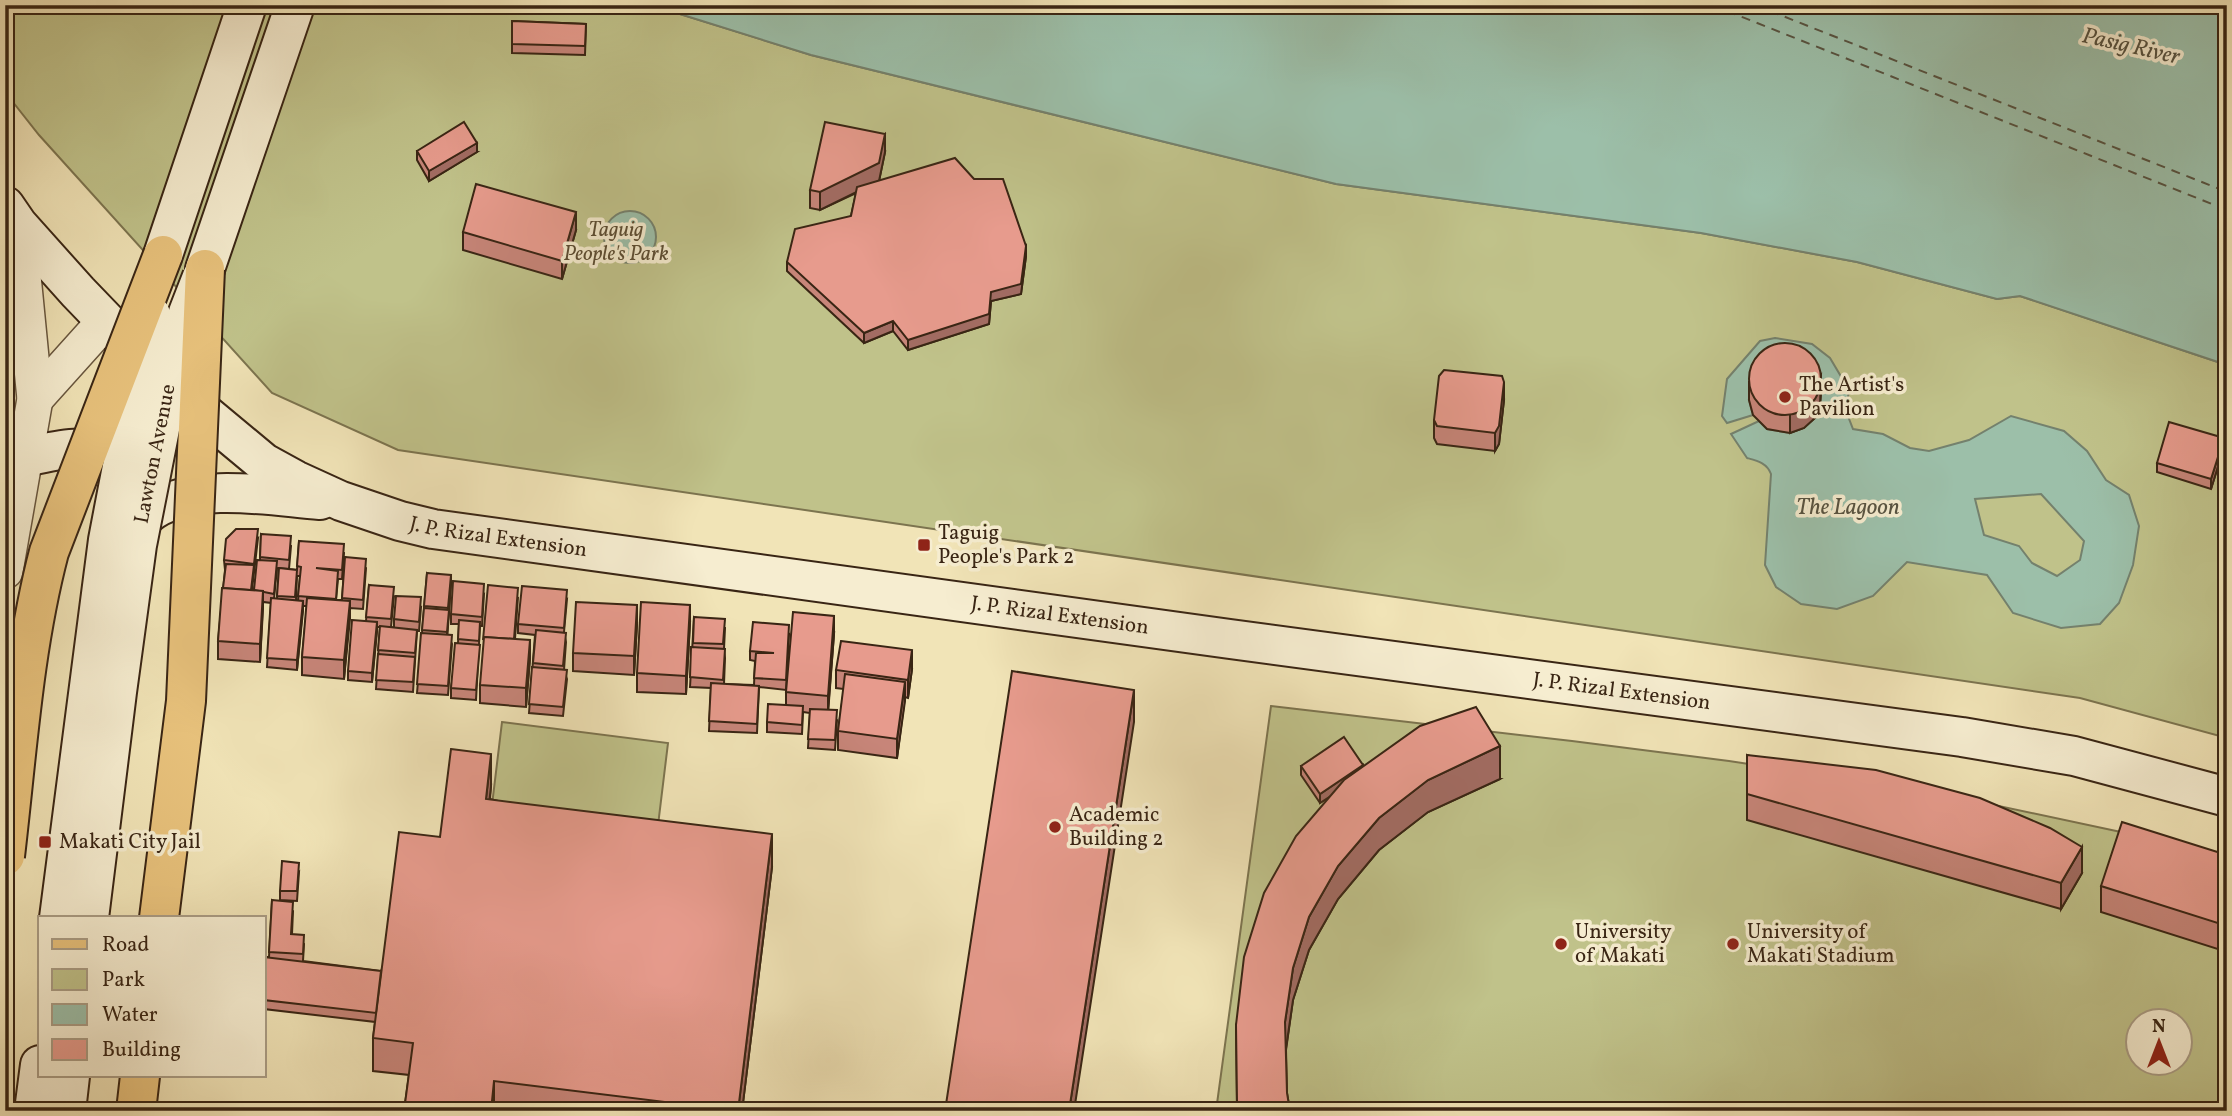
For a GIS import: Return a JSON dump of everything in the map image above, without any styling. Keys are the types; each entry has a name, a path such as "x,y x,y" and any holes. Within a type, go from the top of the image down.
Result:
{"main road":[{"name":"Lawton Avenue","path":"59,916 108,540 163,255 247,5"},
{"name":"Lawton Avenue","path":"89,916 137,545 173,363 295,5"},
{"name":"J. P. Rizal Extension","path":"12,216 78,292 157,374 264,463 295,481 341,501 400,521 433,529 1962,737 2074,756 2227,797"},
{"path":"5,856 25,681 39,589 49,552 163,255"},
{"path":"159,916 186,701 205,269"},
{"name":"Lawton Avenue","path":"75,916 123,542 157,374"},
{"path":"26,457 69,449 93,449 105,451 124,460 137,471"},
{"path":"123,542 151,511 184,498 222,494 341,501"},
{"path":"34,1111 38,1078"},
{"path":"50,1111 55,1078"},
{"path":"66,1111 70,1078"},
{"path":"136,1111 140,1078"}],"street":[{"path":"5,571 35,399 12,216"},
{"path":"35,399 106,320"}],"green space":[{"name":"Taguig People's Park","path":"5,5 651,5 811,55 1336,184 1701,233 1857,262 1997,299 2020,296 2227,365 2227,738 2080,698 398,450 272,393 39,135 5,92"},
{"name":"University of Makati Stadium","path":"1271,706 1729,761 1933,792 2149,838 2227,866 2227,1111 1216,1111"},
{"path":"502,722 668,743 655,850 489,830"}],"water":[{"name":"Pasig River","path":"651,5 2227,5 2227,365 2020,296 1997,299 1857,262 1701,233 1336,184 811,55"},
{"path":"630,211 649,218 656,237 649,256 630,263 611,256 604,237 611,218"},
{"name":"The Lagoon","path":"1775,338 1812,344 1830,358 1849,390 1846,411 1853,429 1883,434 1910,448 1929,451 1969,440 2011,416 2064,431 2087,451 2106,480 2129,495 2139,526 2133,565 2119,603 2100,624 2061,628 2013,613 1987,575 1907,562 1873,596 1837,609 1801,604 1776,587 1765,565 1771,474 1765,465 1747,458 1731,434 1759,421 1767,429 1790,433 1813,418 1819,409 1821,393 1749,400 1753,415 1727,423 1722,416 1727,379 1760,341","holes":["2041,494 2084,541 2080,560 2057,576 2032,563 2019,546 1984,535 1975,499"]}],"building":[{"path":"512,21 586,24 585,46 512,44"},
{"path":"464,122 477,143 429,171 417,151"},
{"path":"825,122 885,134 879,163 820,192 810,190"},
{"path":"955,158 974,179 1003,179 1026,246 1021,284 991,292 989,314 908,340 893,321 864,333 787,262 795,229 851,216 857,187"},
{"path":"476,184 576,212 562,261 463,232"},
{"name":"The Artist's Pavilion","path":"1785,343 1805,349 1815,359 1821,379 1815,399 1805,409 1785,415 1765,409 1755,399 1749,379 1755,359 1765,349"},
{"path":"1444,370 1502,376 1504,382 1499,426 1495,433 1437,426 1434,420 1439,376"},
{"path":"2169,422 2224,438 2211,479 2157,463"},
{"path":"236,529 258,529 254,564 224,560 226,539"},
{"path":"261,534 291,536 289,560 260,557"},
{"path":"299,541 344,544 342,570 316,568 338,571 336,599 298,596 301,567 297,566"},
{"path":"345,557 366,559 363,600 342,598"},
{"path":"257,560 277,561 274,594 254,590"},
{"path":"226,564 254,565 251,590 223,588"},
{"path":"279,568 297,570 295,597 277,596"},
{"path":"427,573 451,575 448,608 424,606"},
{"path":"453,581 484,584 482,617 451,614"},
{"path":"369,585 394,587 391,619 366,617"},
{"path":"488,585 518,588 514,639 484,637 483,640"},
{"path":"522,586 567,590 564,628 518,624"},
{"path":"222,588 263,591 260,644 218,641"},
{"path":"396,596 421,597 419,622 394,619"},
{"path":"271,598 303,601 297,660 267,658"},
{"path":"307,598 350,601 344,660 302,657"},
{"path":"576,602 637,605 634,656 573,653"},
{"path":"641,602 690,605 686,676 637,673"},
{"path":"424,608 449,610 447,632 422,630"},
{"path":"793,612 834,616 828,696 786,692"},
{"path":"694,617 725,619 723,644 693,643"},
{"path":"352,620 377,622 372,673 348,671"},
{"path":"459,620 480,622 479,641 458,639"},
{"path":"753,622 789,625 786,680 754,678 756,653 774,653 750,651"},
{"path":"380,626 417,630 415,653 378,650"},
{"path":"536,630 566,633 563,666 533,663"},
{"path":"421,633 452,635 448,686 417,684"},
{"path":"484,637 530,640 526,688 480,685"},
{"path":"841,641 912,650 908,680 836,670"},
{"path":"455,643 480,645 476,690 451,688"},
{"path":"691,647 725,649 723,680 690,677"},
{"path":"378,654 415,657 413,682 376,680"},
{"path":"532,667 567,670 563,707 529,704"},
{"name":"Academic Building 2","path":"1012,671 1134,690 1069,1111 945,1111"},
{"path":"845,674 905,682 897,739 838,731"},
{"path":"711,683 759,686 757,724 709,721"},
{"path":"768,704 803,706 802,725 767,722"},
{"path":"1476,707 1500,746 1428,780 1379,818 1338,866 1309,917 1293,968 1285,1022 1290,1111 1240,1111 1237,1101 1236,1025 1244,957 1264,893 1296,836 1344,780 1420,726"},
{"path":"810,709 837,710 835,740 808,739"},
{"path":"1344,737 1363,765 1320,794 1301,766"},
{"path":"451,749 491,754 486,799 772,834 738,1111 494,1081 491,1111 404,1111 413,1043 373,1038 399,832 440,837"},
{"path":"1747,755 1876,770 1980,798 2050,828 2082,847 2061,883 1747,794"},
{"path":"2122,822 2227,855 2227,926 2101,886"},
{"path":"282,861 299,863 297,891 280,891"},
{"path":"272,900 293,902 291,934 304,935 303,954 269,952"},
{"path":"266,957 381,971 376,1013 266,1000"}],"ferry route":[{"path":"1712,5 2227,210"},
{"path":"1755,5 2227,192"}],"place":[{"name":"The Artist's Pavilion","path":"1785,397"},
{"name":"Taguig People's Park 2","path":"924,545"},
{"name":"Academic Building 2","path":"1055,827"},
{"name":"Makati City Jail","path":"45,842"},
{"name":"University of Makati","path":"1561,944"},
{"name":"University of Makati Stadium","path":"1733,944"}]}
